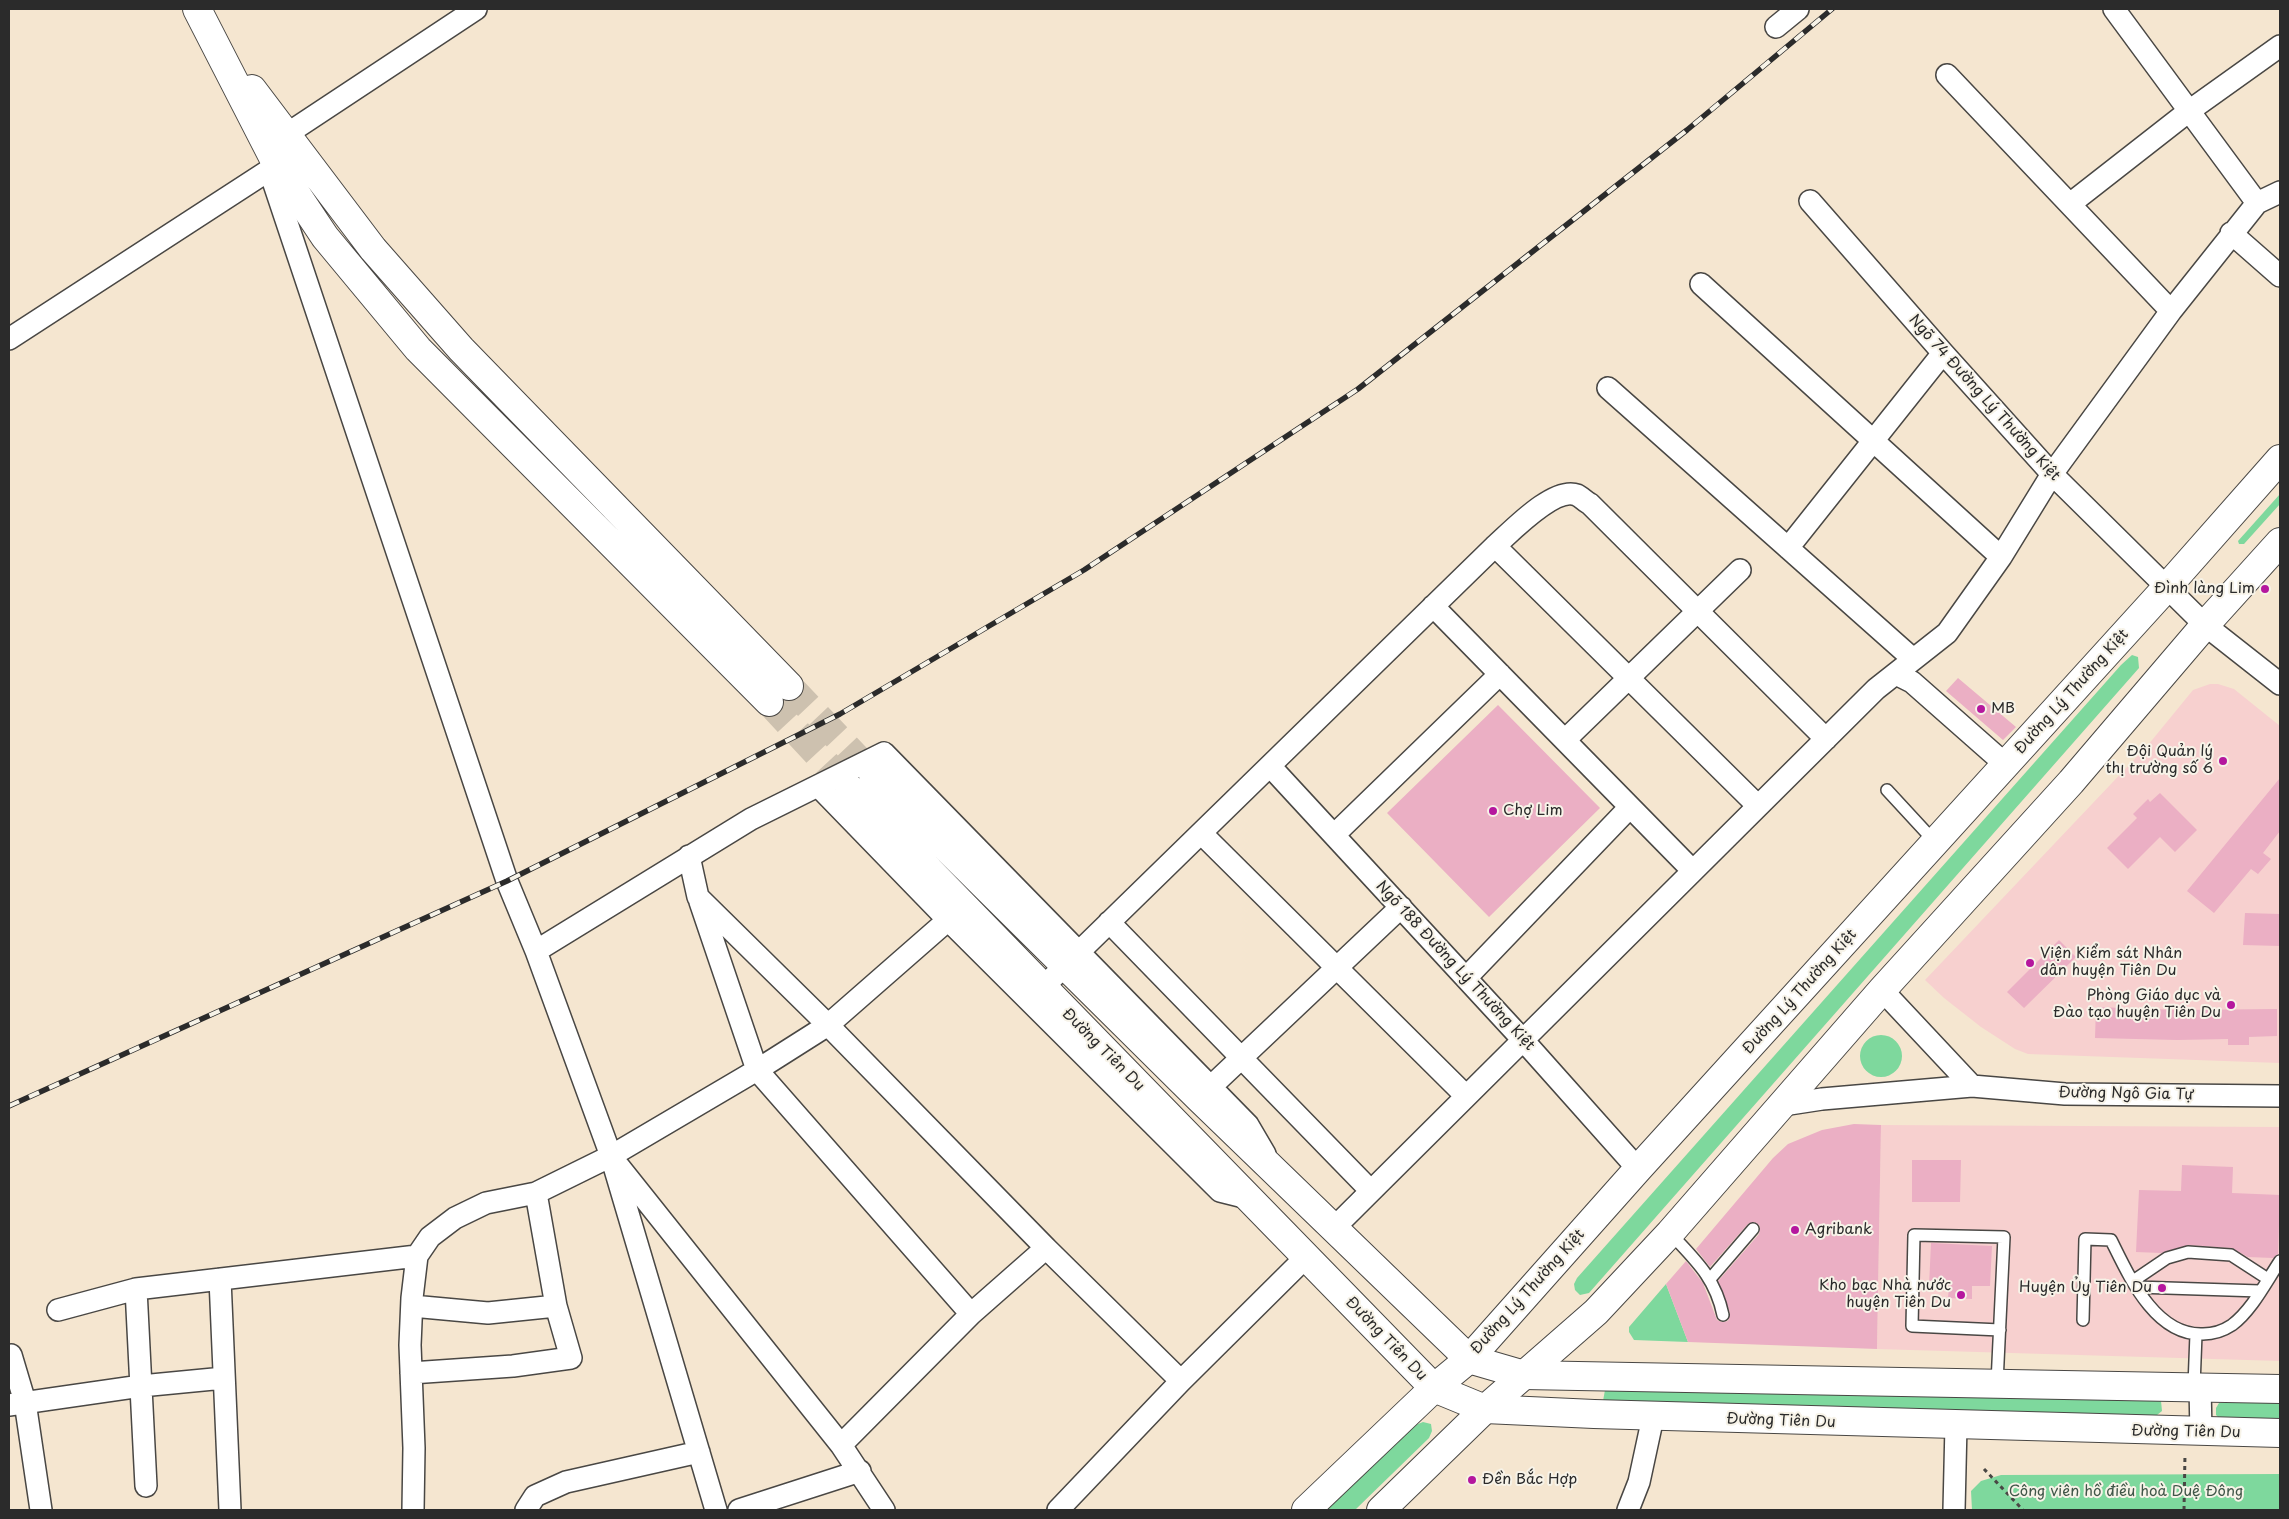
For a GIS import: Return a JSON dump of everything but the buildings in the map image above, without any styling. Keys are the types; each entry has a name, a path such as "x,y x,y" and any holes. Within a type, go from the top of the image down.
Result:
{"main road":[{"path":"197,9 273,167 325,237 418,349 779,694 461,349 373,250 211,36"},
{"name":"Đường Lý Thường Kiệt","path":"1306,1510 1434,1388 1469,1360 1638,1169 2167,587 2280,459"},
{"path":"1390,1507 1485,1408 1596,1312 1670,1233 1882,990 2071,782 2205,625 2280,542"},
{"path":"873,775 1073,959 1204,1092 1275,1170 1333,1229 1469,1360 1524,1375 2280,1389"},
{"name":"Đường Tiên Du","path":"849,788 1434,1388 1485,1408 1653,1418 1956,1425 2193,1440 2280,1433"}],"street":[{"path":"287,134 476,9"},
{"path":"1776,28 1798,9"},
{"path":"2116,9 2257,203"},
{"path":"2070,204 2189,111 2280,46"},
{"path":"1947,75 2171,311"},
{"path":"9,339 273,167 507,881 536,951 611,1156 716,1510"},
{"path":"1333,1229 1876,689 1947,633 2000,558 2052,474 2171,311 2257,203 2280,192"},
{"name":"Ngõ 74 Đường Lý Thường Kiệt","path":"1810,201 2052,474 2205,625 2280,684"},
{"path":"2232,233 2280,276"},
{"path":"1701,284 2000,558"},
{"path":"1788,548 1943,353"},
{"path":"1608,388 1913,659"},
{"path":"1042,988 1495,546 1535,510 1559,496 1577,495 1590,504 1826,739"},
{"path":"1495,546 1758,806"},
{"path":"1565,740 1740,570"},
{"path":"1433,606 1693,871"},
{"path":"1334,835 1500,674"},
{"path":"1896,674 1912,682 2005,764"},
{"path":"536,951 689,856 751,820 884,753 1073,959"},
{"name":"Ngõ 188 Đường Lý Thường Kiệt","path":"1270,766 1523,1040 1638,1169"},
{"path":"819,787 948,920 1220,1191 1248,1198"},
{"path":"1466,978 1630,807"},
{"path":"1201,833 1466,1096"},
{"path":"689,856 698,897 757,1070 972,1314"},
{"path":"698,897 828,1025 1046,1248 1181,1381"},
{"path":"1204,1092 1401,907"},
{"path":"413,1510 412,1306 417,1256 430,1237 455,1218 486,1203 536,1193 611,1156 757,1070 828,1025 948,920"},
{"path":"1110,922 1371,1191"},
{"path":"1882,990 1972,1086"},
{"name":"Đường Ngô Gia Tự","path":"1783,1105 1822,1099 1972,1086 2065,1094 2280,1096"},
{"path":"611,1156 841,1446 860,1471 884,1510"},
{"path":"411,1373 514,1366 571,1358 556,1306 536,1193"},
{"path":"841,1446 972,1314 1046,1248"},
{"path":"58,1310 136,1289 417,1256"},
{"path":"1058,1510 1181,1381 1306,1257"},
{"path":"220,1279 230,1510"},
{"path":"136,1289 146,1486"},
{"path":"412,1306 488,1313 556,1306"},
{"path":"11,1355 17,1403 40,1510"},
{"path":"17,1403 141,1386 224,1378"},
{"path":"2193,1440 2197,1386"},
{"path":"1628,1510 1639,1482 1653,1418"},
{"path":"1954,1510 1956,1425"},
{"path":"526,1510 535,1496 566,1482 699,1452"},
{"path":"739,1510 860,1471"}],"lane":[{"path":"1887,790 1935,843"},
{"path":"1710,1279 1753,1229"},
{"path":"1670,1233 1698,1262 1710,1279 1716,1290 1723,1315"},
{"path":"1997,1383 2000,1330 2004,1237 1914,1235 1912,1326 2000,1330"},
{"path":"2084,1320 2085,1239 2111,1240 2134,1284 2152,1309 2177,1328 2196,1334 2217,1332 2231,1326 2247,1310 2280,1261"},
{"path":"2134,1284 2167,1258 2188,1252 2230,1255 2268,1279"},
{"path":"2134,1284 2260,1291"},
{"path":"2196,1334 2197,1386"}],"path":[{"path":"2184,1510 2193,1440"},
{"path":"1984,1469 2023,1510"}],"shaded area":[{"path":"2210,684 2218,684 2234,689 2280,726 2280,1063 2028,1054 2015,1049 1981,1027 1944,998 1925,980 2148,745 2193,690"},
{"path":"1881,1125 2280,1127 2280,1361 1877,1349"}],"green space":[{"path":"2280,494 2280,504 2244,544 2239,544 2238,541"},
{"path":"2132,655 2138,657 2139,668 1589,1293 1580,1295 1575,1290 1574,1284 1577,1278 2121,665"},
{"path":"1881,1035 1896,1041 1902,1056 1896,1071 1881,1077 1866,1071 1860,1056 1866,1041"},
{"path":"1666,1284 1688,1342 1634,1340 1629,1332 1629,1327"},
{"path":"1605,1390 2152,1396 2161,1401 2162,1411 2157,1415 2145,1416 1603,1401"},
{"path":"2219,1403 2280,1403 2280,1420 2220,1419 2216,1415 2216,1408"},
{"path":"1423,1422 1431,1424 1432,1431 1429,1438 1355,1510 1324,1510 1413,1426"},
{"name":"Công viên hồ điều hoà Duệ Đông","path":"2280,1474 2280,1510 1972,1510 1971,1491 1981,1481 2001,1475"}],"tunnel":[{"path":"789,686 873,775"},
{"path":"769,702 849,788"}],"railway":[{"path":"9,1106 507,881 840,714 1084,570 1358,389 1687,130 1832,9"}],"place":[{"name":"Đình làng Lim","path":"2265,589"},
{"name":"MB","path":"1981,709"},
{"name":"Đội Quản lý thị trường số 6","path":"2223,761"},
{"name":"Chợ Lim","path":"1493,811"},
{"name":"Viện Kiểm sát Nhân dân huyện Tiên Du","path":"2030,963"},
{"name":"Phòng Giáo dục và Đào tạo huyện Tiên Du","path":"2231,1005"},
{"name":"Agribank","path":"1795,1230"},
{"name":"Huyện Ủy Tiên Du","path":"2162,1288"},
{"name":"Kho bạc Nhà nước huyện Tiên Du","path":"1961,1295"},
{"name":"Đền Bắc Hợp","path":"1472,1480"}]}
